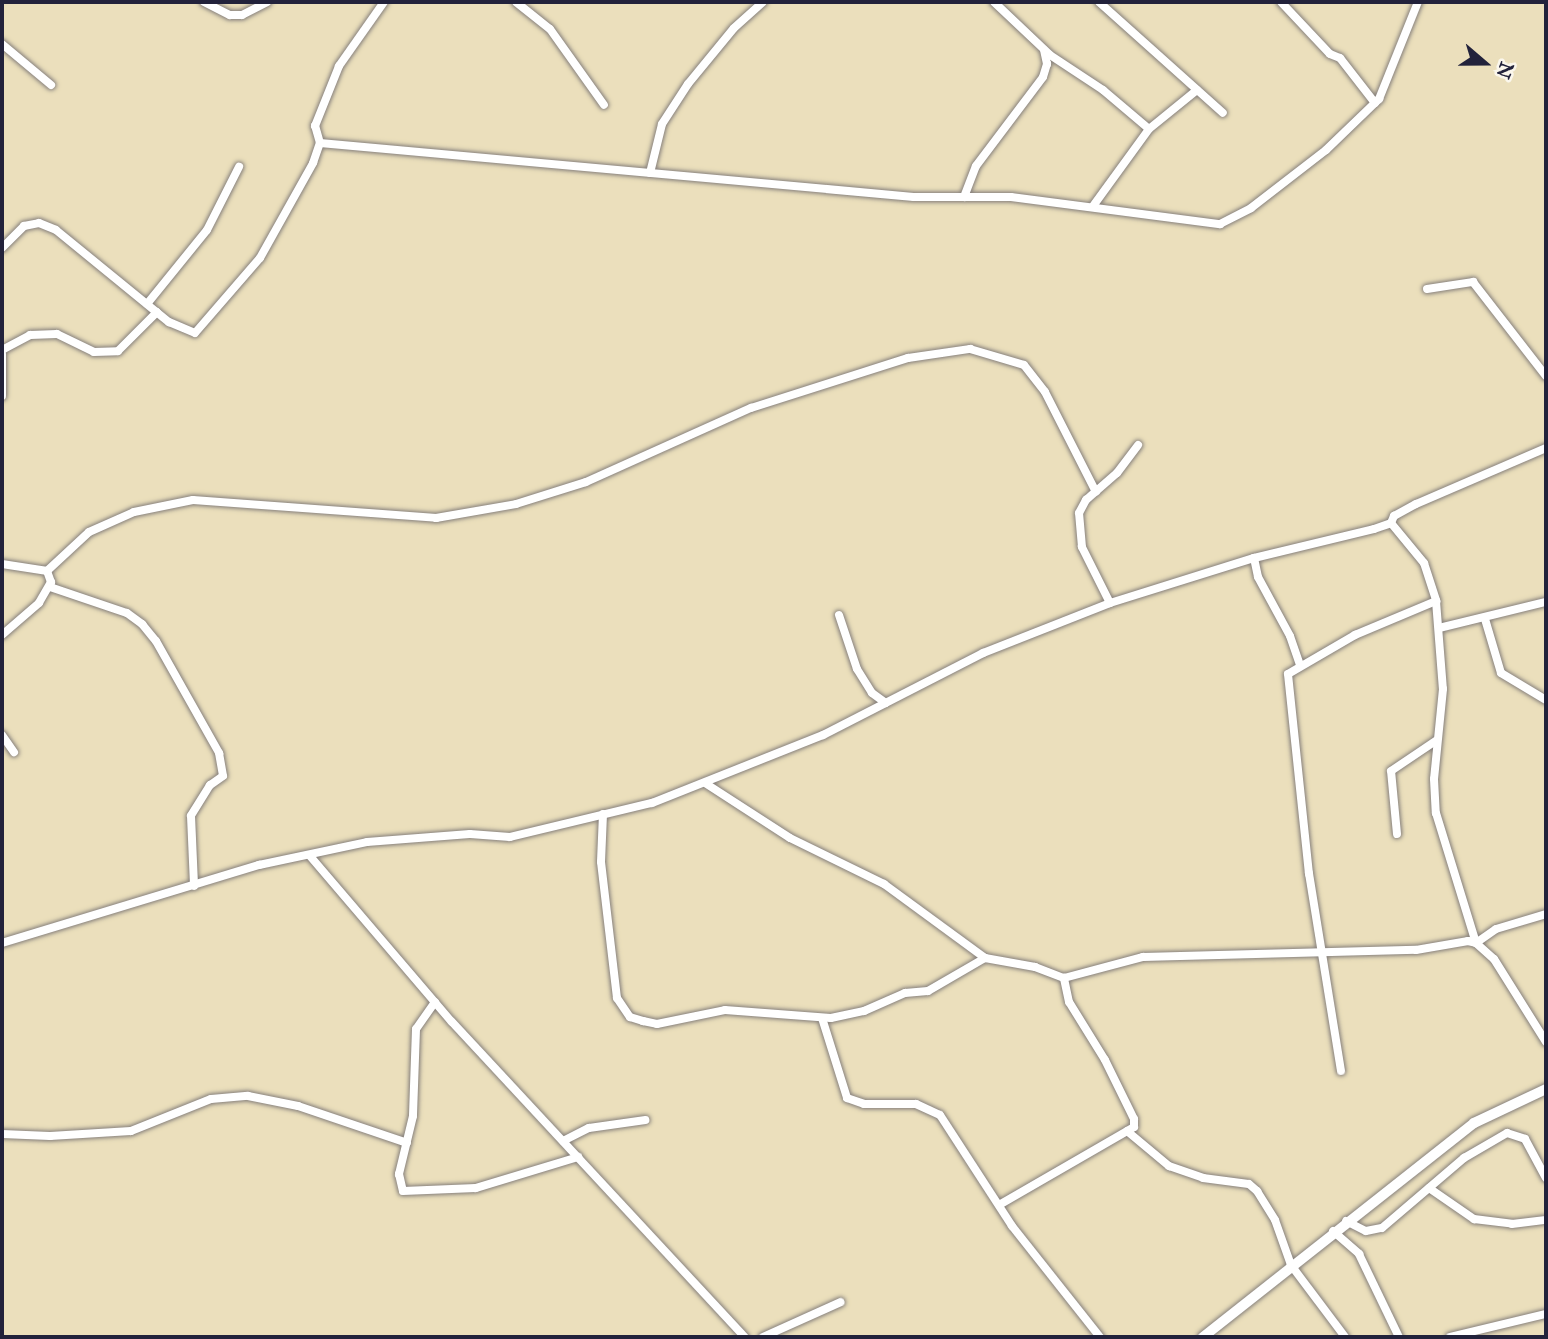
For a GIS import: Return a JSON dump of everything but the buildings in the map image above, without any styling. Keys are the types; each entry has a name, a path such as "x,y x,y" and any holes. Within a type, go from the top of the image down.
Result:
{"main road":[{"path":"1210,1335 1333,1231 1474,1123 1546,1089"}],"street":[{"path":"204,2 230,15 242,15 267,2"},
{"path":"2,248 24,226 39,223 56,230 157,313 189,333 201,328 260,258 320,143 316,126 339,66 384,2"},
{"path":"516,2 550,29 604,105"},
{"path":"650,173 662,124 681,94 734,28 763,2"},
{"path":"995,2 1044,50 1149,129"},
{"path":"1099,2 1223,113"},
{"path":"1281,2 1330,54 1340,58 1374,103"},
{"path":"320,143 914,197 964,197 1093,206 1220,224 1251,208 1326,150 1374,103 1418,2"},
{"path":"2,44 51,85"},
{"path":"964,197 976,166 1043,77 1047,64 1044,50"},
{"path":"1093,206 1149,129 1197,90"},
{"path":"147,304 207,230 239,167"},
{"path":"1427,289 1473,282 1546,376"},
{"path":"2,396 2,352 30,335 57,334 94,352 118,351 157,313"},
{"path":"47,571 89,532 134,512 193,500 436,518 516,503 586,482 751,408 908,358 970,349 1005,356 1024,365 1045,393 1096,492"},
{"path":"1110,603 1078,534 1082,505 1138,445"},
{"path":"1391,523 1394,516 1416,504 1546,448"},
{"path":"2,943 259,865 367,842 470,834 510,837 603,814 705,783 823,735 983,653 1110,603 1254,558 1391,523"},
{"path":"1391,523 1423,563 1436,601 1443,689 1434,779 1441,842 1476,943 1494,960 1546,1042"},
{"path":"1254,558 1258,577 1290,636 1300,665"},
{"path":"2,564 47,571"},
{"path":"2,635 39,603 50,587 47,571"},
{"path":"50,587 127,614 142,624 156,641 219,753 223,776 211,785 191,816 194,886"},
{"path":"1341,1071 1325,951 1309,874 1288,674 1355,635 1436,601"},
{"path":"1439,628 1485,619 1546,601"},
{"path":"839,615 857,669 872,693 886,703"},
{"path":"1485,619 1502,673 1546,700"},
{"path":"2,735 14,752"},
{"path":"1397,834 1391,771 1437,740"},
{"path":"705,783 790,838 884,884 985,958 1025,964 1064,978 1143,957 1416,950 1476,943 1496,929 1546,914"},
{"path":"603,814 601,862 612,975 617,998 630,1017 657,1024 724,1010 822,1018 864,1011 898,996 928,991 985,958"},
{"path":"310,856 435,1002 745,1337"},
{"path":"999,1205 1134,1127 1134,1119 1069,1002 1064,978"},
{"path":"435,1002 416,1030 415,1094 399,1174 400,1187 409,1194 476,1188 578,1157"},
{"path":"822,1018 848,1098 864,1104 929,1107 940,1115 999,1205 1100,1337"},
{"path":"2,1134 131,1131 211,1099 248,1096 298,1106 407,1143"},
{"path":"563,1141 589,1128 645,1120"},
{"path":"1127,1131 1169,1166 1203,1178 1249,1184 1275,1220 1291,1265 1345,1337"},
{"path":"1346,1221 1373,1232 1464,1158 1507,1133 1525,1139 1546,1178"},
{"path":"1429,1188 1475,1219 1512,1224 1546,1220"},
{"path":"1333,1231 1359,1254 1399,1337"},
{"path":"763,1337 841,1302"},
{"path":"1450,1337 1546,1314"}]}
